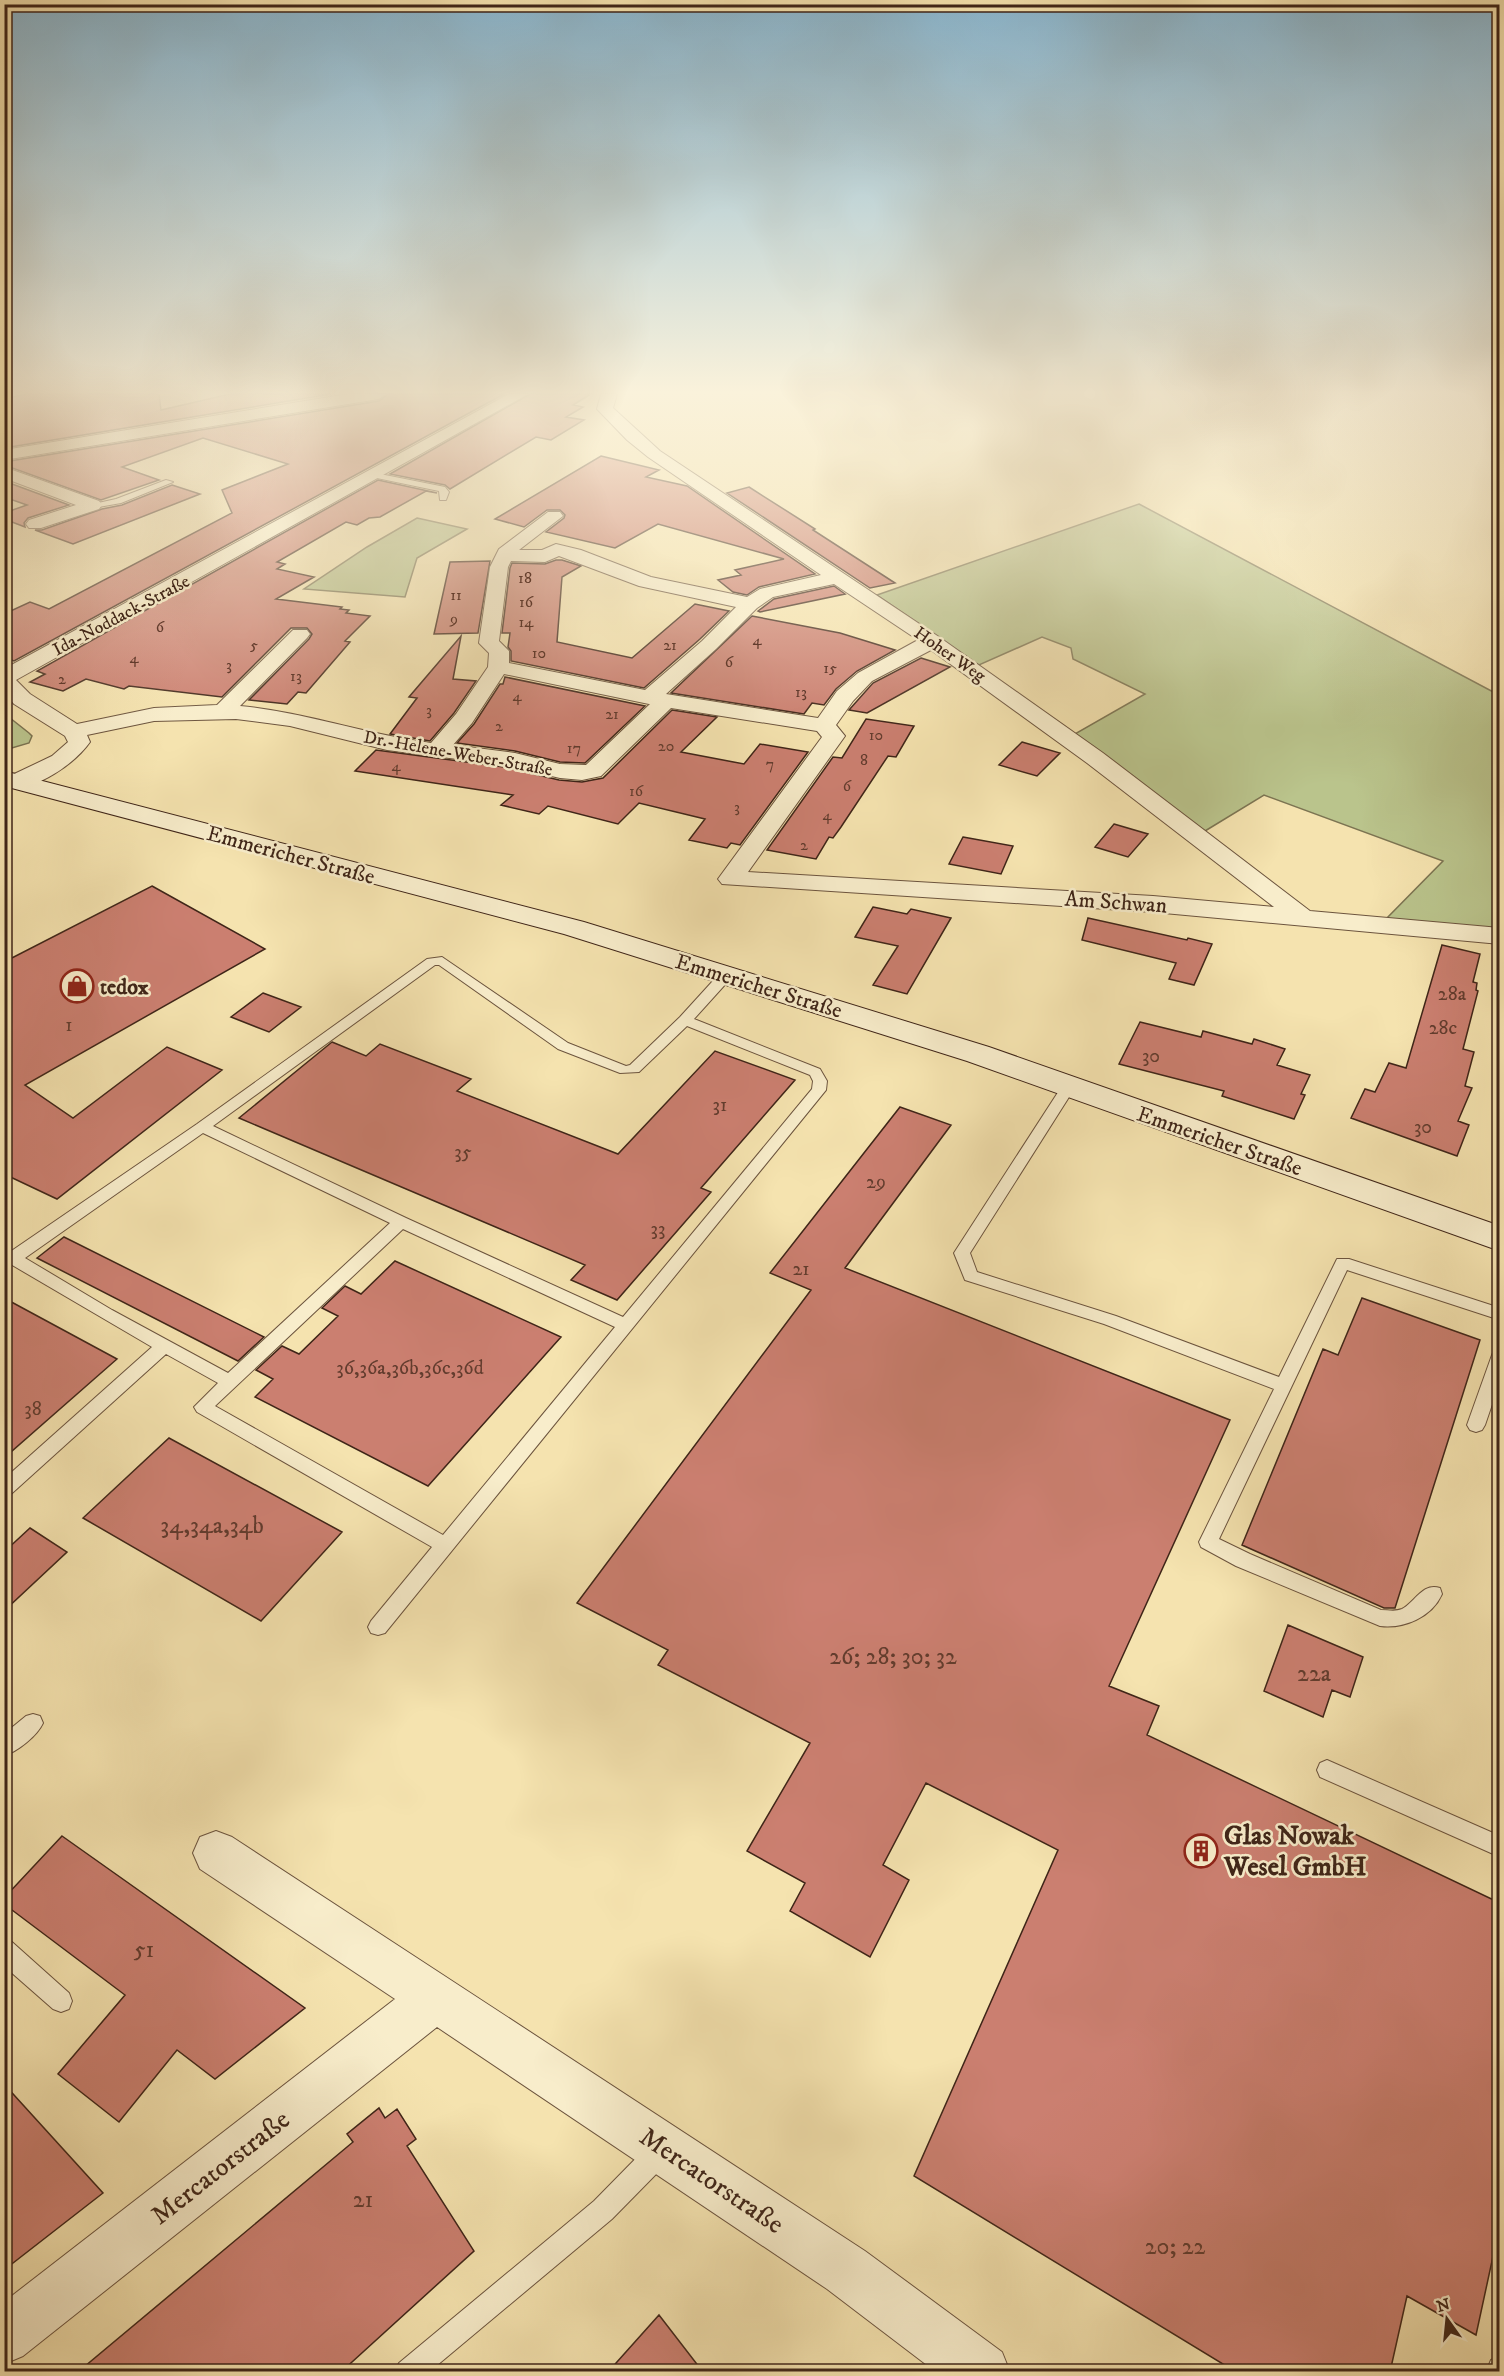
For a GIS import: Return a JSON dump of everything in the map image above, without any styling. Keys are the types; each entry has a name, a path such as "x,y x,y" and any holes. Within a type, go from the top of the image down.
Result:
{"main road":[{"name":"Emmericher Straße","path":"9,782 574,928 978,1054 1500,1239"}],"street":[{"path":"35,524 93,505"},
{"name":"Ida-Noddack-Straße","path":"4,679 322,505"},
{"name":"Hoher Weg","path":"730,505 932,640 1095,758 1301,916"},
{"path":"438,749 464,718 498,667 499,651 489,643 500,567 505,555 508,549 554,516"},
{"path":"519,541 566,552 646,582 750,604"},
{"path":"505,555 545,556 566,552"},
{"name":"Dr.-Helene-Weber-Straße","path":"74,732 108,721 147,715 224,711 289,719 388,743 508,758 578,775 593,771 750,604 767,593 838,577"},
{"path":"224,711 300,634"},
{"path":"498,667 658,700 824,726 845,696 865,677 932,640"},
{"path":"4,679 22,699 74,732 79,742 73,752 52,766 9,782"},
{"name":"Am Schwan","path":"824,726 834,736 731,879 1032,895 1301,916 1500,936"},
{"name":"Mercatorstraße","path":"216,1853 846,2270 982,2372"},
{"name":"Mercatorstraße","path":"4,2337 436,1997"}],"lane":[{"path":"230,1382 9,1256 202,1127 432,962 442,961 563,1046 626,1070 634,1069 726,975"},
{"path":"378,1627 819,1090 820,1081 815,1072 684,1020"},
{"path":"1069,1086 962,1253 971,1276 1110,1320 1284,1386"},
{"path":"202,1127 401,1222 626,1325"},
{"path":"401,1222 204,1407 445,1545"},
{"path":"1433,1594 1408,1617 1396,1621 1380,1618 1243,1560 1208,1542 1343,1263 1500,1314"},
{"path":"4,1490 164,1346"},
{"path":"1476,1425 1500,1355"},
{"path":"4,1747 33,1723"},
{"path":"1327,1770 1500,1847"},
{"path":"4,1950 61,2001"},
{"path":"408,2372 603,2210 664,2149"}],"green space":[{"path":"1141,505 1499,695 1499,931 1386,919 1443,861 1264,795 1205,831 1073,735 1145,694 1073,659 1071,648 1042,637 979,665 877,595"},
{"path":"417,518 467,529 417,558 405,597 304,589 367,547"},
{"path":"5,714 32,736 29,743 5,750"}],"building":[{"path":"27,505 69,505 28,518 24,523 25,527 4,519 4,513"},
{"path":"122,505 172,505 73,544 35,530 42,530 102,509"},
{"path":"228,505 301,505 14,661 4,657 4,614 30,602 49,609 232,513"},
{"path":"334,505 401,505 380,517 369,518 357,525 346,522 277,562 285,564 277,569 314,577 276,599 342,607 340,609 349,610 346,613 370,616 345,641 350,642 306,693 298,692 287,704 249,700 309,639 312,634 307,628 291,628 222,697 129,686 124,689 86,679 63,691 30,682 45,674 37,671"},
{"path":"519,505 714,505 815,574 759,587 747,595 733,592 718,580 741,575 735,570 784,559 658,524 615,548 546,532 564,518 565,515 560,510 547,510 524,527 495,519"},
{"path":"745,505 777,505 895,583 870,588"},
{"path":"556,560 581,566 562,577 557,642 632,658 695,604 729,611 644,688 511,661 511,651 508,647 510,633 502,633 512,563 545,564"},
{"path":"490,561 478,633 434,634 450,562"},
{"path":"834,586 845,594 758,611 774,599"},
{"path":"752,616 840,633 895,650 857,671 836,689 824,705 812,703 804,714 671,693"},
{"path":"461,636 453,679 476,681 454,713 430,741 390,734 417,698 409,697"},
{"path":"921,658 950,667 867,713 849,710 873,683"},
{"path":"505,677 645,706 585,763 560,762 515,751 457,743 474,724 500,684 503,684"},
{"path":"672,710 717,717 681,752 744,764 760,744 808,752 740,845 731,843 727,848 689,840 705,819 639,803 618,824 548,806 539,814 501,805 513,795 355,771 376,750 504,767 559,780 582,782 603,778"},
{"path":"866,719 914,726 896,757 888,756 841,827 833,838 829,837 816,859 767,850 833,757 842,758"},
{"path":"1022,742 1060,753 1037,776 999,765"},
{"path":"1114,824 1148,834 1128,857 1095,847"},
{"path":"963,837 1013,846 1001,874 949,864"},
{"path":"152,886 265,949 25,1085 73,1118 167,1047 222,1070 57,1199 4,1174 4,962"},
{"path":"873,907 907,914 911,909 951,918 907,994 873,985 898,946 855,937"},
{"path":"1088,918 1212,944 1194,985 1169,979 1176,963 1082,940"},
{"path":"1442,945 1480,954 1473,982 1477,983 1476,990 1478,991 1463,1049 1474,1052 1465,1086 1472,1088 1458,1121 1469,1125 1457,1156 1351,1118 1365,1089 1375,1092 1389,1063 1406,1068"},
{"path":"263,993 301,1007 269,1032 231,1017"},
{"path":"1140,1022 1201,1037 1203,1031 1252,1044 1254,1039 1285,1049 1277,1065 1310,1075 1301,1094 1305,1095 1294,1119 1222,1096 1224,1091 1119,1064"},
{"path":"332,1042 366,1056 380,1044 471,1079 457,1091 618,1154 715,1051 795,1080 701,1188 711,1192 617,1300 571,1280 585,1265 239,1118"},
{"path":"900,1107 951,1125 845,1268 1230,1420 1109,1686 1159,1706 1147,1735 1500,1903 1500,2224 1476,2335 1407,2296 1390,2372 1236,2372 914,2176 1058,1850 926,1783 883,1865 909,1880 870,1957 790,1911 805,1883 747,1851 810,1743 658,1665 668,1650 577,1603 811,1290 770,1273"},
{"path":"64,1237 264,1337 238,1361 37,1258"},
{"path":"395,1261 561,1337 428,1486 255,1397 273,1379 256,1370 282,1346 299,1354 338,1316 322,1308 345,1286 361,1294"},
{"path":"4,1298 117,1359 4,1458"},
{"path":"1362,1298 1480,1340 1395,1608 1384,1608 1242,1545 1323,1349 1338,1355"},
{"path":"169,1438 342,1532 261,1621 83,1518"},
{"path":"30,1528 67,1552 4,1611 4,1552"},
{"path":"1288,1625 1363,1657 1350,1697 1332,1690 1323,1717 1264,1691"},
{"path":"62,1836 305,2008 215,2079 177,2050 119,2122 58,2074 125,1995 4,1904 4,1898"},
{"path":"4,2084 103,2193 4,2270"},
{"path":"379,2108 385,2118 397,2109 416,2139 407,2146 474,2251 341,2372 78,2372 353,2142 347,2134"},
{"path":"659,2315 703,2372 608,2372"}],"place":[{"name":"tedox","path":"77,986"},
{"name":"Glas Nowak Wesel GmbH","path":"1201,1851"}]}
